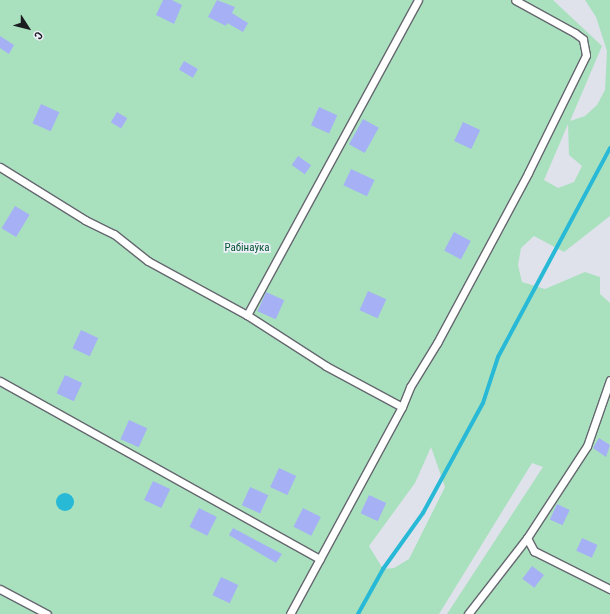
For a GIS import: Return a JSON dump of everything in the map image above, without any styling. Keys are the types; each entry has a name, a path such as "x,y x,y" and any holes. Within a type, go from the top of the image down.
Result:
{"lane":[{"path":"247,315 418,0"},
{"path":"290,614 402,407 410,387 437,343 528,172 586,55 583,39 515,0"},
{"path":"0,167 85,220 114,234 148,261 247,315 326,366 402,407"},
{"path":"468,614 527,538 587,446 610,380"},
{"path":"0,381 320,559"},
{"path":"527,538 534,551 610,589"},
{"path":"0,589 47,614"}],"green space":[{"name":"Рабінаўка","path":"0,0 553,0 602,46 570,121 585,116 597,105 605,90 607,51 596,17 585,0 610,0 610,216 564,252 534,236 521,248 518,265 522,282 545,289 585,272 600,277 600,294 610,303 610,614 447,614 543,467 532,463 439,614 0,614","holes":["568,124 569,155 582,166 574,182 558,188 544,180","431,447 445,487 409,559 394,568 383,569 369,546 415,483"]}],"water":[{"path":"65,493 71,496 74,502 71,508 65,511 59,508 56,502 59,496"}],"building":[{"path":"163,0 172,0 182,5 174,24 156,15"},
{"path":"217,0 235,7 232,13 248,23 243,32 227,23 226,26 208,17"},
{"path":"0,36 14,45 9,54 0,48"},
{"path":"184,61 198,69 193,78 179,70"},
{"path":"41,104 59,112 51,131 32,123"},
{"path":"319,107 337,115 329,133 311,125"},
{"path":"117,112 127,118 121,128 111,122"},
{"path":"363,119 379,128 365,153 349,144"},
{"path":"463,122 480,130 471,149 454,141"},
{"path":"298,156 311,165 305,174 292,165"},
{"path":"351,169 375,180 367,196 343,185"},
{"path":"15,206 30,215 16,237 2,228"},
{"path":"454,232 471,241 461,259 444,251"},
{"path":"368,291 386,299 378,318 359,310"},
{"path":"266,292 284,300 276,319 257,311"},
{"path":"81,330 98,338 90,356 73,348"},
{"path":"65,375 82,383 74,401 57,393"},
{"path":"129,420 147,428 139,447 120,439"},
{"path":"599,438 610,445 606,457 593,448"},
{"path":"279,468 296,476 287,495 270,487"},
{"path":"153,481 170,489 161,508 144,500"},
{"path":"250,487 268,495 260,513 242,505"},
{"path":"369,495 386,503 378,521 361,513"},
{"path":"557,504 570,510 563,525 550,519"},
{"path":"199,508 217,517 207,536 189,527"},
{"path":"303,508 321,517 311,536 293,527"},
{"path":"233,528 282,554 276,563 229,535"},
{"path":"582,538 598,545 592,558 576,551"},
{"path":"532,566 544,575 534,588 522,579"},
{"path":"221,577 238,585 230,603 213,595"}],"waterway":[{"path":"358,614 383,569 423,513 483,403 498,357 610,148"}]}
